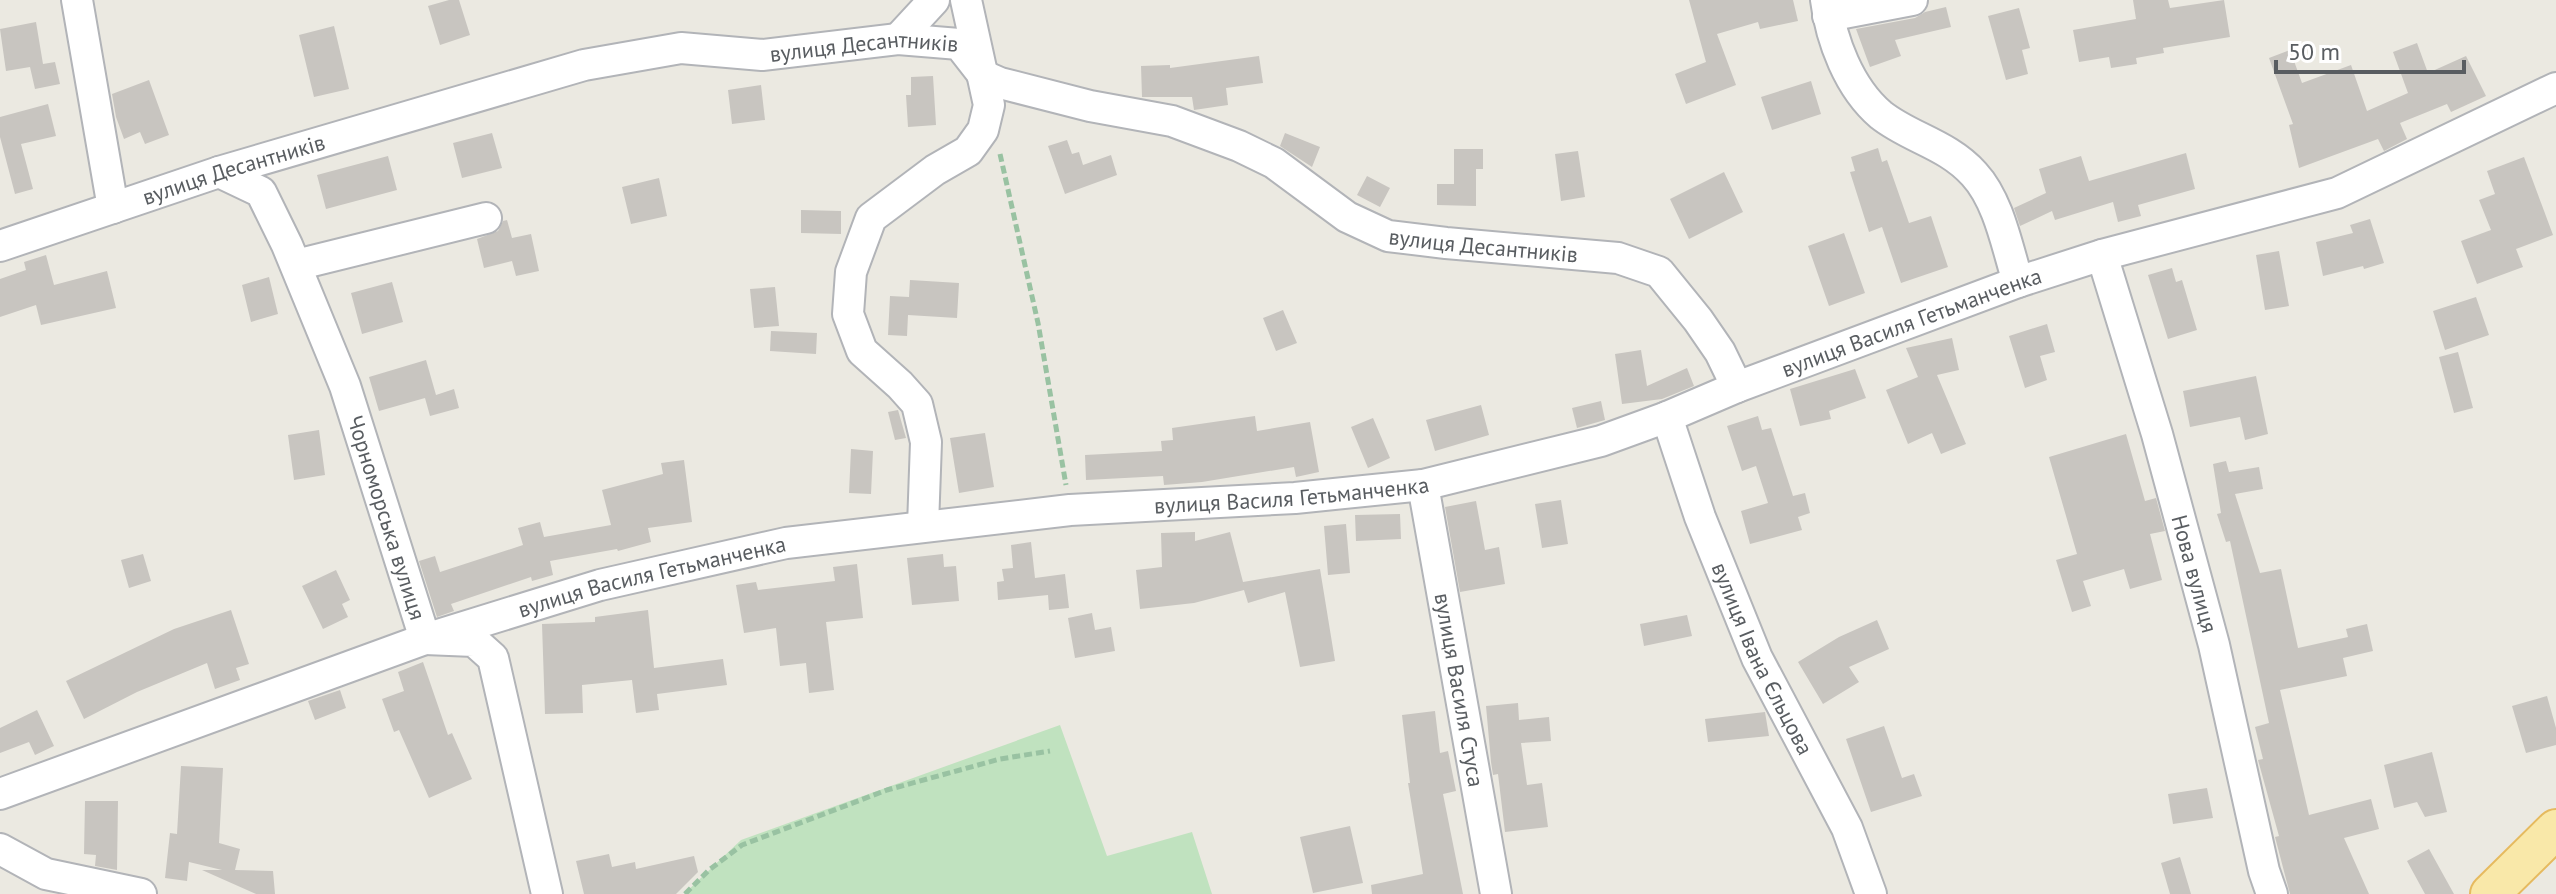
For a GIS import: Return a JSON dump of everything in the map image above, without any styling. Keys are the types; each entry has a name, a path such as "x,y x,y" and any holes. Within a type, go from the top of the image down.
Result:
{"main road":[{"path":"2490,894 2556,829"}],"street":[{"path":"77,0 113,208"},
{"path":"898,39 934,0"},
{"path":"923,526 926,442 917,404 862,351 848,314 851,272 871,218 935,170 968,151 983,130 987,90 966,0"},
{"path":"1912,0 1827,8 1840,53 1860,93 1882,115 1956,156 1977,177 1994,207 2018,282"},
{"name":"вулиця Десантників","path":"0,246 219,172 584,65 681,48 762,55 898,39 959,44 987,90 1044,95 1172,121 1239,146 1274,163 1347,217 1388,236 1618,258 1659,272 1720,352 1737,387"},
{"name":"вулиця Василя Гетьманченка","path":"0,794 425,639 600,585 786,543 1070,510 1295,498 1423,485 1601,441 2018,282 2102,255 2337,193 2556,88"},
{"name":"Чорноморська вулиця","path":"219,172 261,192 296,265 345,386 425,639 474,641 493,658 547,894"},
{"path":"296,265 486,218"},
{"name":"Нова вулиця","path":"2102,255 2157,434 2214,645 2264,871 2272,894"},
{"name":"вулиця Івана Єльцова","path":"1667,417 1700,517 1757,658 1847,828 1871,894"},
{"name":"вулиця Василя Стуса","path":"1423,485 1496,894"},
{"path":"5,852 35,894"},
{"path":"5,852 46,874 141,894"}],"path":[{"path":"987,90 1038,323 1070,510"},
{"path":"685,894 709,870 742,845 887,790 1000,759 1050,751"}],"green space":[{"path":"1060,725 1107,856 1192,832 1212,894 684,894 741,840"}],"building":[{"path":"459,0 470,35 440,45 428,6"},
{"path":"1689,0 1793,0 1798,21 1760,29 1758,22 1717,34 1736,85 1686,104 1675,74 1706,62"},
{"path":"2133,0 2168,0 2170,8 2224,0 2230,37 2163,48 2164,53 2136,58 2137,64 2111,68 2109,57 2079,62 2073,30 2136,19"},
{"path":"1946,7 1951,27 1895,40 1901,56 1870,67 1856,29 1915,18"},
{"path":"2019,8 2030,48 2022,50 2028,74 2006,80 1988,16"},
{"path":"36,22 43,64 55,62 60,84 35,89 30,67 6,71 0,29"},
{"path":"334,26 349,89 314,97 299,35"},
{"path":"2417,43 2428,73 2466,56 2486,96 2451,112 2447,104 2400,123 2407,139 2384,151 2378,139 2299,168 2289,125 2293,124 2269,58 2290,50 2302,83 2351,65 2367,111 2408,93 2393,52"},
{"path":"1259,56 1263,83 1226,88 1228,105 1194,110 1192,97 1142,97 1141,66 1170,65 1170,68"},
{"path":"933,76 936,125 908,127 906,95 911,95 911,77"},
{"path":"149,80 169,135 145,144 140,132 124,139 112,94"},
{"path":"1811,81 1821,114 1772,130 1761,97"},
{"path":"761,85 765,120 732,124 728,90"},
{"path":"48,104 56,136 21,144 33,189 15,194 0,137 0,117"},
{"path":"492,133 502,168 462,178 453,143"},
{"path":"1285,133 1320,147 1312,167 1280,146"},
{"path":"1067,140 1072,154 1079,152 1083,165 1111,155 1117,175 1065,194 1048,146"},
{"path":"1878,148 1882,162 1887,160 1909,223 1931,216 1948,267 1901,283 1882,227 1869,232 1850,172 1855,171 1851,157"},
{"path":"1454,149 1483,149 1483,169 1476,169 1476,206 1437,205 1437,184 1454,184"},
{"path":"1578,151 1585,197 1561,201 1555,154"},
{"path":"2186,153 2195,189 2138,205 2141,216 2118,222 2113,202 2055,220 2052,211 2020,226 2014,208 2046,193 2039,169 2081,156 2089,181"},
{"path":"388,156 397,190 326,209 317,175"},
{"path":"2524,157 2553,235 2516,249 2523,267 2477,284 2461,241 2491,230 2479,200 2495,194 2487,171"},
{"path":"1724,172 1743,212 1689,239 1670,199"},
{"path":"1367,176 1390,188 1380,207 1357,195"},
{"path":"659,178 667,216 631,224 622,187"},
{"path":"801,210 841,211 841,234 801,233"},
{"path":"2370,219 2384,263 2323,276 2316,242 2353,233 2350,225"},
{"path":"507,220 512,238 531,234 539,271 516,276 512,261 484,268 477,239 498,231 503,221"},
{"path":"1844,233 1865,293 1829,306 1808,246"},
{"path":"2279,251 2289,306 2265,310 2256,255"},
{"path":"46,255 54,285 107,271 116,308 41,325 36,305 0,317 0,279 26,270 24,262"},
{"path":"2172,268 2176,282 2182,280 2197,330 2168,339 2148,275"},
{"path":"269,277 278,314 251,322 242,285"},
{"path":"910,280 959,283 957,318 908,315 907,336 888,335 890,296 909,297"},
{"path":"392,282 403,322 362,334 351,293"},
{"path":"775,287 779,326 754,328 750,289"},
{"path":"2476,297 2489,335 2445,350 2433,311"},
{"path":"1283,310 1297,343 1276,351 1263,318"},
{"path":"2047,324 2055,352 2040,356 2047,380 2025,388 2009,336"},
{"path":"771,331 817,333 816,354 770,351"},
{"path":"1952,338 1959,370 1937,375 1966,444 1941,454 1932,433 1908,444 1886,390 1918,377 1906,348"},
{"path":"1641,350 1647,386 1687,368 1694,386 1662,399 1622,404 1615,354"},
{"path":"2458,352 2473,408 2454,413 2439,357"},
{"path":"426,360 436,395 454,389 459,408 430,416 425,398 379,411 369,377"},
{"path":"1855,369 1866,398 1829,411 1831,419 1800,426 1790,389"},
{"path":"2256,376 2268,434 2245,440 2240,417 2190,427 2183,391"},
{"path":"1601,401 1605,420 1577,428 1572,408"},
{"path":"1481,405 1489,435 1435,451 1426,420"},
{"path":"898,410 906,438 895,440 888,412"},
{"path":"1255,416 1257,431 1310,422 1319,472 1296,477 1294,467 1164,485 1163,476 1086,480 1085,455 1162,451 1161,441 1173,440 1172,428"},
{"path":"1758,416 1762,430 1771,428 1793,496 1805,493 1810,513 1798,517 1802,530 1750,544 1741,511 1768,503 1756,466 1742,471 1727,426"},
{"path":"1373,418 1390,458 1368,468 1351,427"},
{"path":"319,430 325,475 294,480 288,435"},
{"path":"985,433 994,487 959,493 950,438"},
{"path":"2126,434 2145,501 2156,498 2165,531 2150,534 2162,580 2130,589 2124,569 2083,581 2091,606 2072,612 2056,560 2077,554 2049,457"},
{"path":"851,449 873,451 871,494 849,493"},
{"path":"684,460 692,522 648,528 651,542 618,551 550,561 553,575 532,581 531,577 451,604 454,611 437,617 419,561 435,556 440,572 523,545 518,528 540,522 544,537 611,525 602,490 663,474 661,463"},
{"path":"2226,461 2229,472 2259,467 2263,489 2235,494 2260,573 2281,569 2298,648 2348,637 2346,629 2367,624 2373,651 2343,658 2347,676 2280,690 2309,815 2371,799 2379,829 2344,838 2369,894 2290,894 2275,837 2279,836 2258,760 2263,759 2255,727 2269,723 2230,541 2226,542 2217,514 2221,513 2213,464"},
{"path":"1561,500 1568,544 1542,548 1535,504"},
{"path":"1476,501 1485,550 1499,547 1505,584 1460,592 1445,507"},
{"path":"1400,514 1401,539 1356,541 1355,515"},
{"path":"1346,524 1350,573 1328,575 1324,526"},
{"path":"1195,532 1195,541 1230,532 1243,582 1320,569 1335,661 1300,667 1285,592 1248,603 1244,590 1194,603 1140,609 1136,570 1162,567 1161,533"},
{"path":"1031,542 1035,578 1065,574 1069,608 1049,610 1048,595 998,600 997,582 1004,581 1002,569 1013,568 1011,545"},
{"path":"143,554 151,581 129,588 121,560"},
{"path":"943,554 944,567 956,566 959,601 912,605 907,558"},
{"path":"857,564 863,618 826,622 834,690 809,693 806,663 780,666 776,628 744,633 736,585 756,582 758,590 835,581 833,567"},
{"path":"336,570 350,600 342,604 348,617 323,629 302,586"},
{"path":"231,610 249,664 236,668 240,680 215,689 207,663 137,692 84,719 66,681 174,629"},
{"path":"648,610 654,668 723,659 727,685 657,694 659,710 636,713 632,680 582,685 583,713 545,714 542,624 595,622 595,617"},
{"path":"1092,613 1095,630 1111,627 1115,651 1075,658 1068,618"},
{"path":"1687,615 1692,636 1644,646 1640,624"},
{"path":"1877,620 1889,649 1849,667 1859,682 1823,704 1798,662 1839,637"},
{"path":"423,662 448,735 452,733 472,779 429,798 399,730 394,732 382,699 404,691 398,672"},
{"path":"340,690 346,708 315,720 308,701"},
{"path":"2547,696 2556,728 2556,745 2526,753 2512,706"},
{"path":"1518,703 1519,720 1549,717 1551,741 1521,743 1527,785 1542,783 1548,827 1505,832 1498,774 1493,775 1491,762 1486,706"},
{"path":"37,710 54,746 35,755 29,742 0,753 0,728"},
{"path":"1435,711 1440,753 1448,751 1456,791 1443,794 1463,894 1372,894 1371,885 1423,874 1408,783 1402,715"},
{"path":"1765,712 1769,736 1708,742 1705,719"},
{"path":"1884,726 1902,778 1914,774 1922,796 1871,812 1846,739"},
{"path":"2432,752 2447,812 2425,817 2417,802 2394,808 2384,765"},
{"path":"181,766 223,768 219,843 240,849 235,870 273,871 275,894 256,894 202,870 222,870 189,862 187,881 165,878 170,833 177,834"},
{"path":"2207,788 2213,818 2173,824 2168,794"},
{"path":"85,801 118,801 117,870 95,866 96,855 84,854"},
{"path":"1350,826 1363,883 1313,893 1300,837"},
{"path":"2429,849 2454,894 2425,894 2407,861"},
{"path":"609,854 612,867 635,862 636,869 694,856 698,872 676,894 584,894 576,861"},
{"path":"2180,857 2191,894 2170,894 2161,863"}]}
